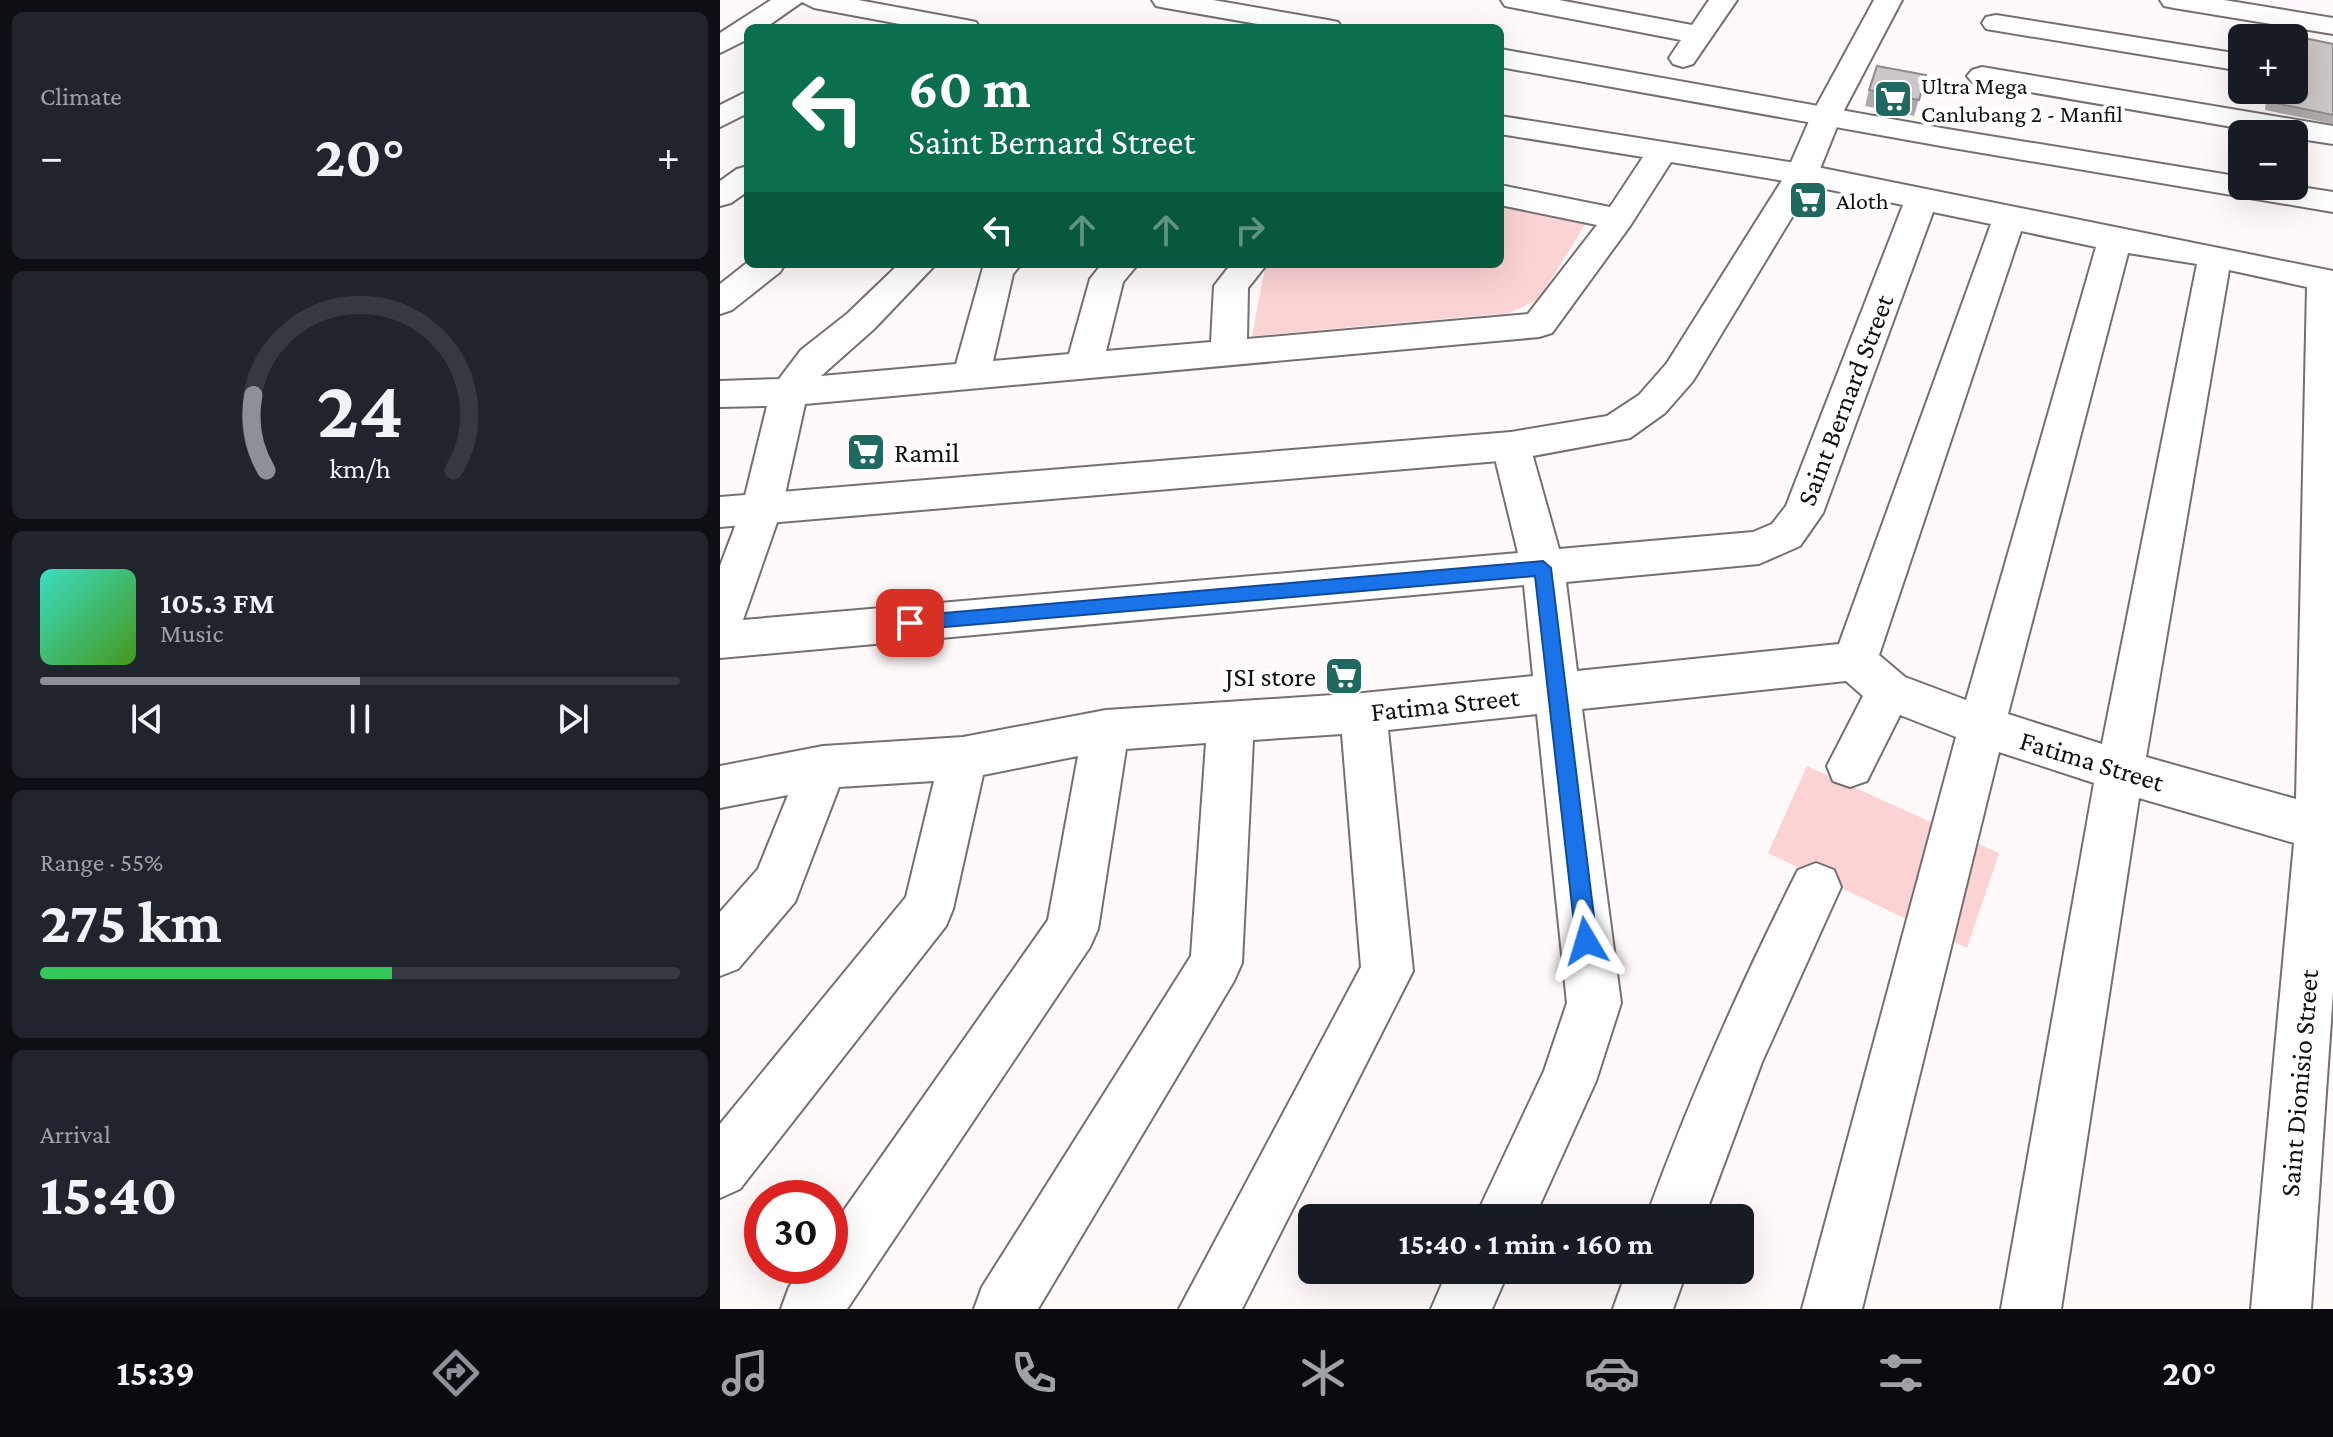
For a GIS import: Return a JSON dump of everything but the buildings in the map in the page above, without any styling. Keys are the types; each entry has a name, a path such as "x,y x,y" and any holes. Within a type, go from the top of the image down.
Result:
{"street":[{"path":"753,24 790,0"},
{"path":"814,0 942,24"},
{"path":"1166,0 1305,24"},
{"path":"1520,0 1615,8 1701,35"},
{"path":"1663,85 1723,0"},
{"path":"720,512 1511,446 1617,428 1652,404 1680,372 1802,174 1827,114 1888,0"},
{"path":"2174,0 2333,26"},
{"path":"2243,24 2244,10"},
{"path":"1965,107 2001,11 2228,60"},
{"path":"861,24 879,12"},
{"path":"720,45 744,30"},
{"path":"1504,59 1827,114 1965,107 2233,118 2333,135"},
{"path":"720,118 744,103"},
{"path":"2233,118 2235,104"},
{"path":"1965,107 2333,202"},
{"path":"1504,126 1802,174 2115,240 2215,256 2328,282"},
{"path":"720,394 789,392 1539,325 1618,219 1661,153"},
{"path":"720,196 744,179"},
{"path":"1504,196 1618,219"},
{"name":"Saint Bernard Street","path":"720,640 1747,550 1778,540 1796,525 1803,513 1921,200"},
{"path":"1850,766 1872,676 2010,216"},
{"path":"1832,1309 1982,726 2115,240"},
{"path":"2031,1309 2120,771 2215,256"},
{"path":"720,302 763,268"},
{"path":"720,623 762,508 789,392 814,359 861,321 915,268"},
{"path":"972,374 999,268"},
{"path":"1085,364 1107,279 1117,268"},
{"path":"1228,352 1231,286 1247,268"},
{"name":"Saint Dionisio Street","path":"2281,1309 2326,830 2328,282"},
{"path":"1511,446 1543,568 1594,1003 1568,1081 1511,1204"},
{"name":"Fatima Street","path":"720,787 823,767 963,758 1106,730 1363,713 1557,692 1872,676 1982,726 2120,771 2326,830"},
{"path":"1209,1309 1387,971 1363,713"},
{"path":"1004,1309 1216,963 1231,720"},
{"path":"811,1309 1072,929 1106,730"},
{"path":"720,1169 928,909 963,758"},
{"path":"720,951 777,885 823,767"},
{"path":"1680,1204 1700,1143 1762,998 1816,887"},
{"path":"1461,1309 1473,1284"},
{"path":"1643,1309 1652,1284"}],"shaded area":[{"path":"1504,205 1586,223 1539,299 1509,313 1252,336 1265,268 1504,268"},
{"path":"1807,766 1999,853 1967,948 1768,853"}],"place":[{"name":"Ultra Mega Canlubang 2 - Manfil","path":"1893,99"},
{"name":"Aloth","path":"1808,200"},
{"name":"Ramil","path":"866,452"},
{"name":"JSI store","path":"1344,676"}],"route":[{"path":"910,623 1543,568 1586,941"}]}
